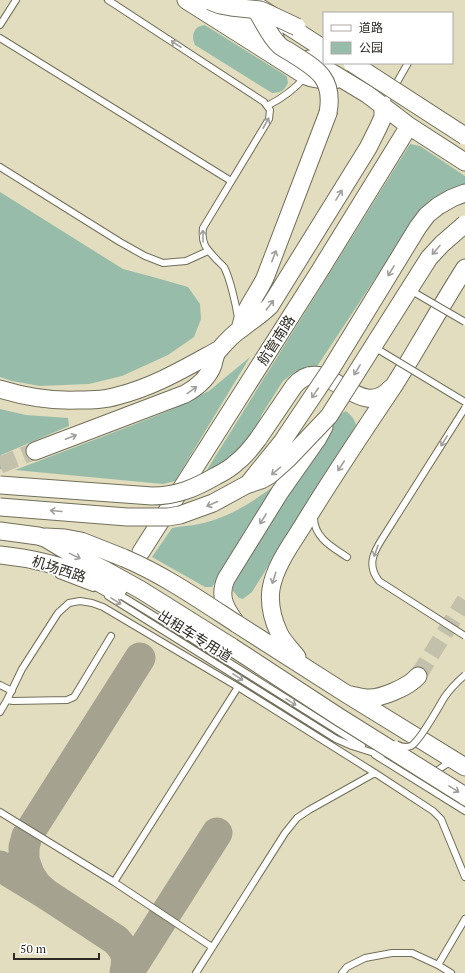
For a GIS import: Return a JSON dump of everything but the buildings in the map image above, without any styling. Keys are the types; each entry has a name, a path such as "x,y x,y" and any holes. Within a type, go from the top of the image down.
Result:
{"street":[{"path":"186,0 306,76 317,79 347,82"},
{"path":"211,0 220,5 231,7 251,2 323,48"},
{"path":"211,0 317,70 322,76 329,90 330,104 328,113 265,278 248,307 241,322 240,329"},
{"path":"211,0 367,94 409,126 465,162"},
{"path":"251,2 265,12 297,27 323,44"},
{"path":"251,2 268,31 281,46"},
{"path":"336,64 347,82"},
{"path":"354,64 465,136"},
{"path":"35,451 185,394 191,391 206,377 213,365 215,356 220,349 240,329 264,312 274,300 368,148 383,117 383,107"},
{"name":"航管南路","path":"141,552 319,272 409,126"},
{"path":"246,485 254,478 299,417 331,369 418,227 427,215 438,206 465,193"},
{"path":"237,624 228,613 224,604 223,586 226,579 280,492 319,436 329,416 372,346 429,258 435,250 465,224"},
{"path":"320,677 296,655 279,633 270,596 274,580 280,564 316,504 394,386 464,270"},
{"path":"0,389 49,400 85,400 108,398 123,395 146,386 220,349"},
{"path":"0,485 152,496 176,494 195,487 226,471 242,459 258,439 297,382 305,377 314,375 323,376 355,395 368,398 378,397 386,393 394,386"},
{"path":"355,395 362,403 366,411 366,421 362,434"},
{"path":"0,507 127,517 152,518 180,515 209,505 246,485 261,480 274,473 329,416"},
{"path":"0,531 81,541 99,547 142,566 161,576 345,693 462,764"},
{"path":"38,536 45,538 70,553 141,590 465,796"},
{"name":"机场西路","path":"0,554 30,559 57,566 86,576 113,591"},
{"path":"345,693 359,697 375,697 406,686 418,676"}],"lane":[{"path":"0,25 16,0"},
{"path":"108,0 264,102 270,110 269,119 203,228 202,237 204,244 208,251 224,267 237,311 240,329"},
{"path":"0,38 231,181"},
{"path":"383,107 407,64"},
{"path":"268,106 290,93 306,76"},
{"path":"0,168 145,256 163,263 186,261 208,251"},
{"path":"409,289 465,322"},
{"path":"372,346 465,402"},
{"path":"465,408 382,539 374,553 372,568 374,575 379,581 465,636"},
{"path":"316,504 314,523 319,534 324,541 347,557"},
{"path":"55,574 98,591"},
{"path":"113,591 465,811"},
{"name":"出租车专用道","path":"113,591 180,641 329,734 348,744 370,751"},
{"path":"0,712 22,669 58,613 69,603 80,601 92,603 103,607 238,687 433,811 441,819 465,877"},
{"path":"7,700 67,700 74,697 111,636"},
{"path":"339,717 404,747 411,746 424,731 445,697 455,684 465,675"},
{"path":"0,685 12,691"},
{"path":"114,882 238,687"},
{"path":"370,751 380,754 395,754 419,768 430,772 436,772 450,762 462,764"},
{"path":"196,973 285,833 297,818 376,774"},
{"path":"0,812 114,882 212,947"},
{"path":"438,964 465,919"},
{"path":"342,973 347,967 365,958 392,953 412,953 438,964 451,973"}],"shaded area":[{"path":"0,0 465,0 465,973 0,973"}],"green space":[{"path":"204,25 285,75 288,83 285,88 280,92 272,93 195,45 193,38 194,32 197,28"},
{"path":"410,144 420,146 465,176 465,188 445,192 429,201 413,218 390,256 316,368 296,371 283,381 262,414 254,433 246,444 226,460 205,473"},
{"path":"0,192 123,269 188,287 200,304 201,319 194,337 168,355 122,376 89,384 40,386 12,381 0,377"},
{"path":"250,357 175,481 163,484 15,470 168,411 209,391"},
{"path":"0,409 26,415 68,418 69,426 1,455 6,470 0,469"},
{"path":"346,411 352,417 356,425 252,592 243,599 239,598 233,591 233,581 296,481 341,414"},
{"path":"278,483 212,587 205,587 152,557 172,528 199,524 221,518 241,508"}],"taxiway":[{"path":"46,894 36,885 29,874 24,860 24,847 27,836 140,658"},
{"path":"128,973 217,833"},
{"path":"0,866 116,940 126,955 125,973"}],"tunnel":[{"path":"0,465 35,451"},
{"path":"418,676 465,600"}]}
